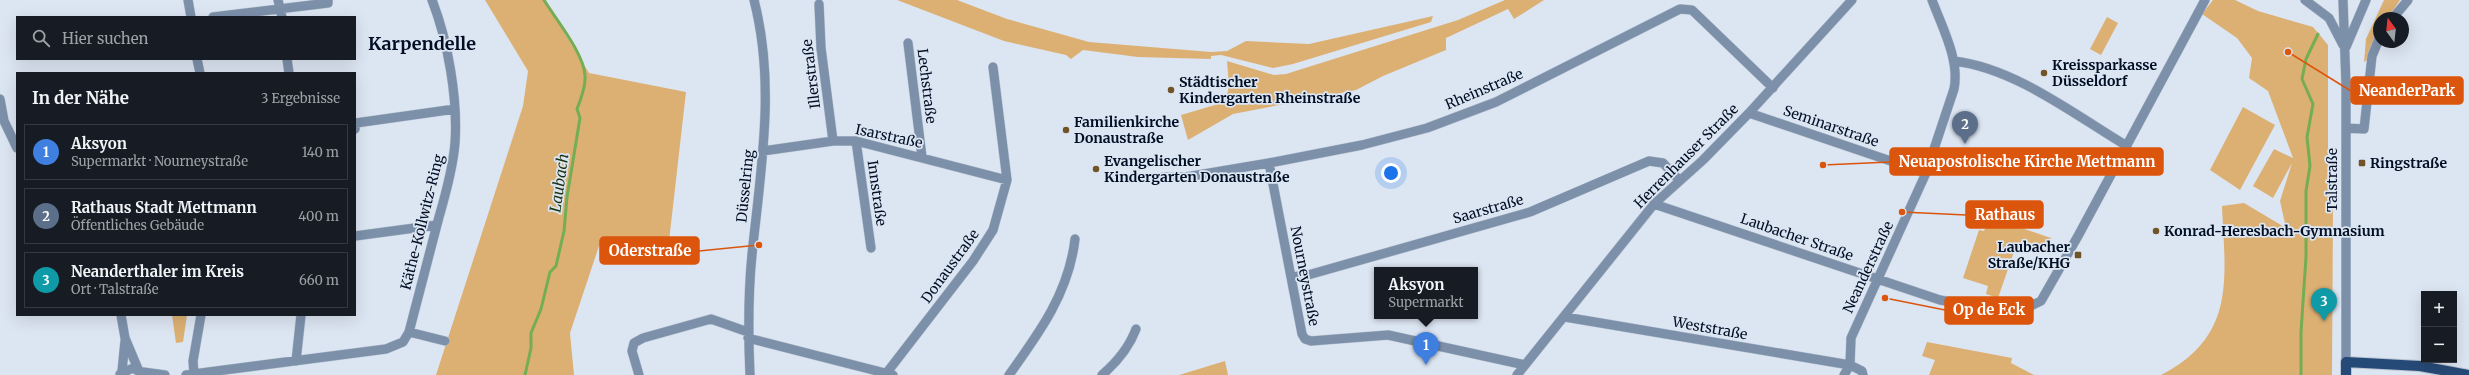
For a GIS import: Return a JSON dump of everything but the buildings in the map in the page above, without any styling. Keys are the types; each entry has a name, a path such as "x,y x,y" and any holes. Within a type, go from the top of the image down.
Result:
{"main road":[{"path":"2346,362 2420,366 2469,375"},
{"name":"Talstraße","path":"2346,362 2346,375"}],"street":[{"path":"188,0 191,16"},
{"path":"221,16 328,3 328,0"},
{"name":"Käthe-Kollwitz-Ring","path":"190,375 396,346 403,342 409,332 437,225 450,175 455,143 455,109 445,41 432,0"},
{"name":"Düsselring","path":"750,375 748,335 753,246 763,151 766,81 764,49 754,0"},
{"name":"Herrenhauser Straße","path":"1517,375 1654,204 1749,113 1852,0"},
{"name":"Neanderstraße","path":"1850,365 1850,338 1926,173 1954,89 1954,61 1932,0"},
{"name":"Laubacher Straße","path":"1654,204 1878,279 1964,306 2024,309 2036,305 2047,290 2127,146 2205,0"},
{"name":"Talstraße","path":"2305,0 2329,18 2345,50"},
{"name":"Talstraße","path":"2343,0 2346,128 2346,362"},
{"name":"Talstraße","path":"2345,50 2366,0"},
{"path":"2398,12 2408,0"},
{"name":"Illerstraße","path":"819,4 821,48 833,141"},
{"name":"Rheinstraße","path":"1163,177 1186,177 1269,163 1382,140 1427,128 1502,99 1680,9 1692,10 1773,88"},
{"name":"Lechstraße","path":"908,43 922,157"},
{"name":"Talstraße","path":"2346,128 2364,129 2372,56 2375,48"},
{"path":"197,60 200,72"},
{"path":"287,60 289,72"},
{"path":"1954,61 1985,67 2011,78 2127,146"},
{"name":"Donaustraße","path":"888,374 973,261 993,230 1007,180 993,67"},
{"path":"0,99 4,121 16,146"},
{"path":"356,123 455,109"},
{"name":"Seminarstraße","path":"1749,113 1926,173"},
{"name":"Isarstraße","path":"763,151 833,141 856,141 1007,180"},
{"name":"Innstraße","path":"856,141 870,248"},
{"name":"Saarstraße","path":"1292,278 1308,275 1530,212 1648,161 1663,163 1679,180"},
{"name":"Nourneystraße","path":"1269,163 1302,334 1305,339 1311,341 1388,335 1525,366"},
{"path":"356,236 437,225"},
{"path":"1009,375 1050,316 1067,279 1072,261 1075,239"},
{"path":"121,316 125,338 142,372"},
{"path":"190,375 201,316"},
{"path":"296,361 301,316"},
{"name":"Weststraße","path":"1565,317 1850,365"},
{"path":"638,375 632,350 634,343 643,338 711,319 748,335 888,374"},
{"path":"1102,375 1114,366 1130,343 1136,329"},
{"path":"409,332 445,341"},
{"path":"120,373 125,338"},
{"path":"1844,375 1850,365 1862,372 1863,375"},
{"path":"120,373 127,368 142,372 165,375"}],"shaded area":[{"path":"485,0 544,0 589,73 686,92 668,250 599,246 570,333 574,375 436,375 523,106 528,71"},
{"path":"897,0 957,0 1007,19 1089,42 1211,52 1227,51 1246,41 1309,44 1433,16 1431,22 1293,64 1273,68 1221,55 1211,56 1211,59 1138,57 1083,50 1071,59 1066,55 1004,41"},
{"path":"1505,0 1544,0 1514,19 1508,9 1446,38 1446,50 1383,76 1356,90 1233,114 1188,140 1181,115 1215,105 1226,99 1229,86 1227,61 1274,75 1286,74 1458,20"},
{"path":"2213,0 2235,0 2258,11 2313,27 2328,45 2328,187 2333,209 2332,375 2161,375 2186,359 2203,342 2214,323 2221,303 2224,281 2222,206 2244,203 2286,228 2280,201 2292,163 2273,198 2253,186 2274,149 2293,158 2268,91 2249,78 2252,58 2237,38 2202,14"},
{"path":"2384,0 2400,0 2392,12 2378,12"},
{"path":"2107,17 2118,23 2101,55 2090,49"},
{"path":"2373,24 2373,43 2367,60 2364,62 2366,39"},
{"path":"2243,107 2275,125 2240,190 2210,170"},
{"path":"1989,217 2051,238 2046,253 2017,243 1998,298 1986,294 1988,286 1963,278 1979,230 1984,231"},
{"path":"172,316 187,316 183,342 176,343"},
{"path":"1927,342 2012,358 2011,363 2034,375 1929,375 1935,360 1922,356"},
{"path":"1225,361 1228,375 1179,375"}],"waterway":[{"name":"Laubach","path":"525,375 531,348 531,333 541,309 550,272 556,266 564,231 567,197 580,118 577,109 585,84 584,67 575,47 544,0"},
{"path":"2301,375 2301,332 2306,257 2306,191 2310,166 2307,137 2313,104 2302,79 2306,59 2318,34"}],"place":[{"name":"NeanderPark","path":"2288,52"},
{"name":"Kreissparkasse Düsseldorf","path":"2044,73"},
{"name":"Städtischer Kindergarten Rheinstraße","path":"1171,90"},
{"name":"Familienkirche Donaustraße","path":"1066,130"},
{"name":"Rathaus Stadt Mettmann","path":"1965,144"},
{"name":"Ringstraße","path":"2362,163"},
{"name":"Neuapostolische Kirche Mettmann","path":"1823,165"},
{"name":"Evangelischer Kindergarten Donaustraße","path":"1096,169"},
{"name":"Rathaus","path":"1902,212"},
{"name":"Konrad-Heresbach-Gymnasium","path":"2156,231"},
{"name":"Oderstraße","path":"759,245"},
{"name":"Laubacher Straße/KHG","path":"2078,255"},
{"name":"Op de Eck","path":"1885,298"},
{"name":"Neanderthaler im Kreis","path":"2324,321"},
{"name":"Aksyon","path":"1426,365"}],"district":[{"name":"Karpendelle","path":"422,43"}]}
